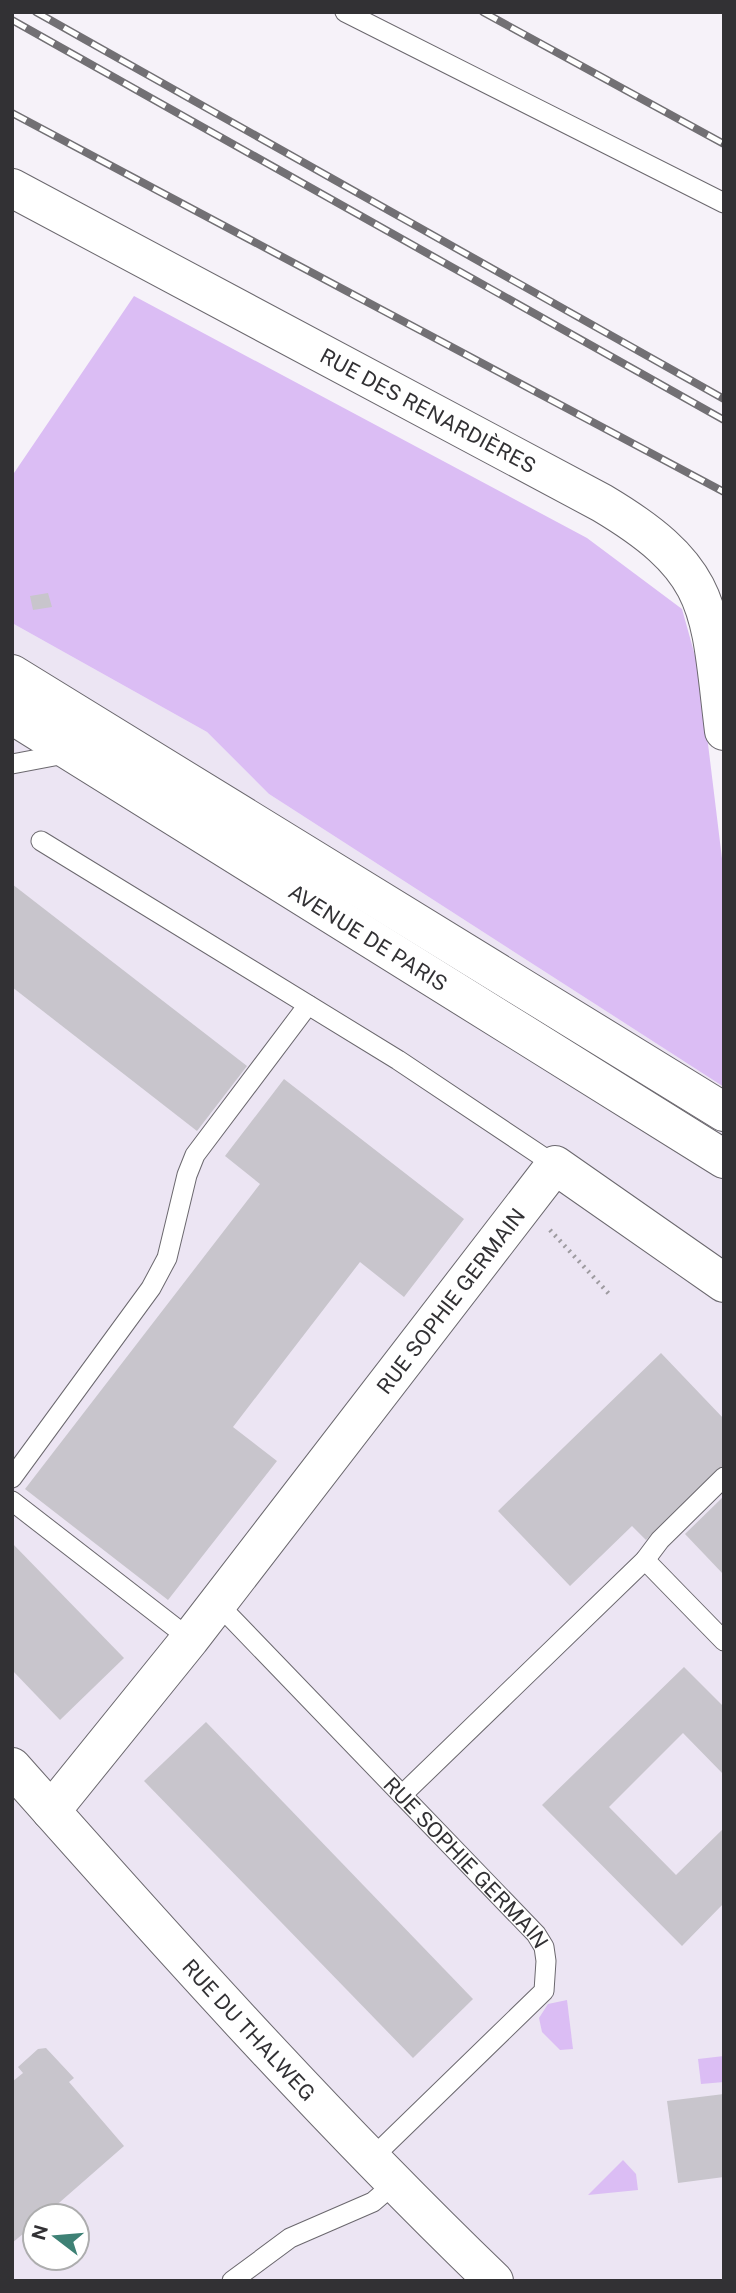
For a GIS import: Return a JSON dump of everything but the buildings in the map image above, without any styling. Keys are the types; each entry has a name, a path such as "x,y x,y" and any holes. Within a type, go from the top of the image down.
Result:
{"street":[{"name":"RUE DES RENARDIÈRES","path":"12,188 602,503 658,540 681,562 706,607 724,731"},
{"name":"AVENUE DE PARIS","path":"12,674 724,1112"},
{"name":"AVENUE DE PARIS","path":"12,715 724,1159"},
{"name":"RUE SOPHIE GERMAIN","path":"51,1811 190,1639 555,1165"},
{"path":"555,1165 724,1283"},
{"name":"RUE DU THALWEG","path":"12,1767 382,2172 494,2281"}],"lane":[{"path":"345,12 724,203"},
{"path":"12,764 72,752"},
{"path":"41,841 398,1060 555,1165"},
{"path":"12,1478 151,1288 167,1258 187,1175 195,1156 308,1005"},
{"path":"402,1795 645,1560 660,1540 724,1477"},
{"path":"12,1501 190,1639"},
{"path":"645,1560 724,1641"},
{"name":"RUE SOPHIE GERMAIN","path":"218,1603 536,1934 544,1947 545,1981 544,1991 382,2172 373,2202 289,2238 232,2281"}],"path":[{"path":"525,1204 611,1296"}],"shaded area":[{"path":"134,296 587,538 682,609 699,670 724,875 724,1087 269,794 207,732 12,623 12,476"},
{"path":"12,623 207,732 269,794 724,1087 724,2281 12,2281"},
{"path":"567,2000 573,2049 560,2050 542,2032 539,2018 548,2004"},
{"path":"724,2056 724,2082 701,2084 698,2059"},
{"path":"623,2160 636,2174 638,2190 588,2195"}],"railway":[{"path":"36,12 724,399"},
{"path":"483,12 724,144"},
{"path":"12,20 724,420"},
{"path":"12,113 724,492"}]}
